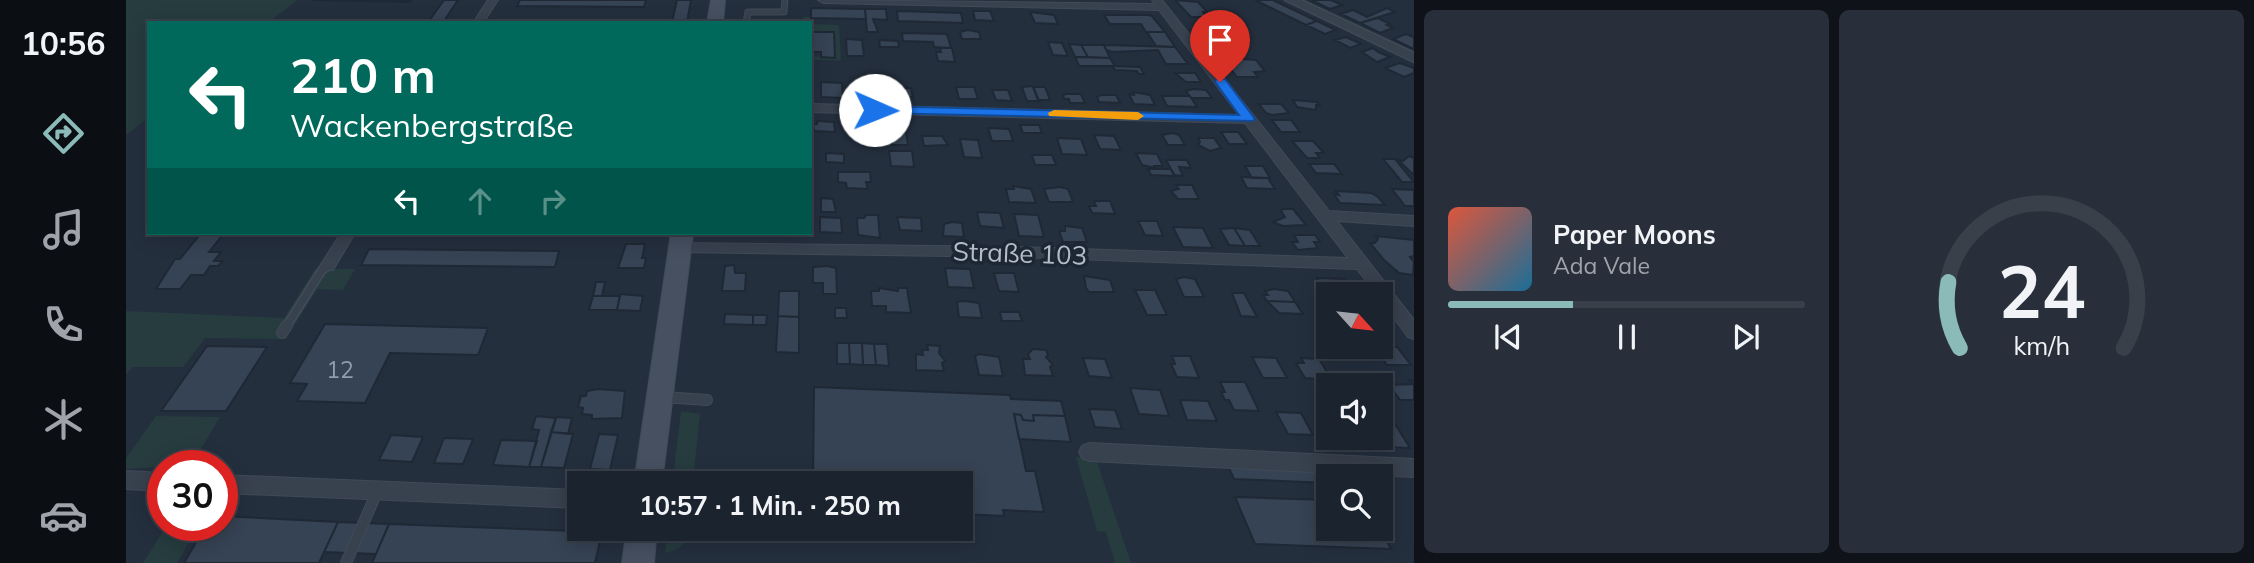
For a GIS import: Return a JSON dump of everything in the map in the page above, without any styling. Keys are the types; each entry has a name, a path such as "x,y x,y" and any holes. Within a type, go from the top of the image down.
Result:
{"main road":[{"path":"715,21 718,0"},
{"path":"650,471 681,241"},
{"path":"638,563 641,541"}],"street":[{"path":"479,21 493,0"},
{"path":"823,0 1160,4 1414,332"},
{"path":"1291,0 1414,58"},
{"path":"812,108 1249,119"},
{"path":"1325,216 1414,221"},
{"path":"328,266 347,235"},
{"name":"Straße 103","path":"681,241 1361,264"},
{"path":"1089,453 1414,468"},
{"path":"126,480 147,481"},
{"path":"238,485 567,499"}],"lane":[{"path":"746,21 748,12 784,12 785,0"},
{"path":"282,333 322,270 328,266"},
{"path":"660,397 707,400"},
{"path":"346,563 377,491"}],"green space":[{"path":"126,0 297,0 271,21 147,21 147,119 126,135"},
{"path":"803,17 811,17 811,21 803,21"},
{"path":"812,24 839,25 841,60 812,60 812,56 835,57 833,32 812,32"},
{"path":"315,269 355,269 343,290 317,289 286,339 205,338 183,367 133,367 126,375 126,311 284,318"},
{"path":"681,411 700,414 694,470 674,471"},
{"path":"156,416 220,417 200,450 147,450 147,468 126,469 126,458"},
{"path":"1076,457 1096,459 1131,563 1115,563 1106,532 1097,531"},
{"path":"157,541 190,541 177,563 143,563"},
{"path":"666,541 685,541 675,550 665,553"}],"building":[{"path":"313,0 411,0 410,2"},
{"path":"444,0 458,0 444,21 429,21"},
{"path":"520,0 646,0 644,7 517,6"},
{"path":"677,0 691,0 687,21 672,21"},
{"path":"1175,0 1198,2 1207,12 1203,12 1207,17 1191,17"},
{"path":"1255,0 1273,0 1317,21 1306,25"},
{"path":"1311,0 1331,0 1342,5 1330,9"},
{"path":"811,8 865,9 866,19 811,18"},
{"path":"1387,8 1395,12 1360,23 1341,14 1353,10 1367,17"},
{"path":"865,9 886,9 887,20 873,19 878,32 867,32"},
{"path":"897,11 961,13 963,23 898,21"},
{"path":"973,11 990,11 994,21 975,20"},
{"path":"1030,12 1054,15 1058,24 1035,23"},
{"path":"1104,15 1152,16 1165,32 1146,32 1141,24 1110,24"},
{"path":"1378,18 1393,28 1380,33 1360,23"},
{"path":"1317,21 1336,30 1325,34 1306,25"},
{"path":"1196,28 1215,28 1222,36 1203,36"},
{"path":"812,32 834,32 835,58 821,57 821,52 812,52"},
{"path":"960,32 979,32 981,39 962,39"},
{"path":"1147,32 1165,32 1175,47 1156,46"},
{"path":"902,33 947,34 951,48 934,47 933,42 903,41"},
{"path":"1406,34 1414,37 1414,49 1393,39"},
{"path":"1203,36 1217,36 1230,44 1208,43"},
{"path":"1346,37 1361,44 1350,48 1335,40"},
{"path":"846,39 862,40 864,56 847,56"},
{"path":"879,40 898,41 899,47 880,47"},
{"path":"1048,42 1062,43 1068,56 1053,55"},
{"path":"1069,44 1081,45 1088,57 1075,57"},
{"path":"1081,45 1104,45 1110,58 1088,57"},
{"path":"1104,45 1175,47 1188,64 1166,64 1158,50 1113,52 1106,50"},
{"path":"940,48 952,48 955,62 938,61 936,52 941,52"},
{"path":"1373,48 1390,57 1377,62 1362,52"},
{"path":"1218,53 1239,54 1244,59 1256,60 1265,71 1254,72 1258,77 1237,77"},
{"path":"1075,57 1110,58 1115,66 1079,66"},
{"path":"1400,63 1414,68 1414,73 1404,77 1385,68"},
{"path":"1112,66 1140,67 1144,74 1115,70"},
{"path":"1175,73 1195,73 1201,82 1186,82"},
{"path":"821,82 842,83 843,98 821,97"},
{"path":"1033,86 1039,101 1027,101 1022,87"},
{"path":"956,87 974,87 978,99 959,99"},
{"path":"1033,87 1045,87 1050,100 1038,100"},
{"path":"893,88 911,88 913,97 894,97"},
{"path":"856,89 876,90 877,94 873,94 874,99 857,98"},
{"path":"992,90 1008,90 1012,101 996,100"},
{"path":"1206,90 1212,98 1191,98 1186,91"},
{"path":"1133,92 1150,95 1155,105 1134,104 1129,94 1134,95"},
{"path":"1081,94 1085,103 1070,103 1069,99 1064,99 1063,95"},
{"path":"1116,95 1120,103 1099,102 1097,97"},
{"path":"1162,96 1190,96 1197,107 1167,106"},
{"path":"1293,100 1317,102 1320,106 1316,105 1316,110 1297,107"},
{"path":"1259,104 1281,104 1289,113 1272,115 1266,113"},
{"path":"1272,120 1291,120 1300,132 1281,132"},
{"path":"817,121 834,122 835,132 814,131 813,124 817,124"},
{"path":"1020,125 1039,125 1042,133 1023,133"},
{"path":"855,128 871,128 872,137 852,136"},
{"path":"988,128 1009,129 1013,141 992,141"},
{"path":"891,132 906,132 908,145 892,145"},
{"path":"1221,132 1238,132 1247,144 1229,144"},
{"path":"1094,135 1114,136 1121,150 1100,149"},
{"path":"1162,135 1179,135 1185,145 1168,145"},
{"path":"922,136 942,136 948,145 924,146"},
{"path":"1057,138 1081,139 1087,155 1062,154"},
{"path":"1198,138 1214,138 1221,148 1210,151 1198,145"},
{"path":"960,139 978,140 982,158 964,157"},
{"path":"1292,141 1313,141 1324,153 1316,153 1320,158 1307,158"},
{"path":"889,151 912,151 914,167 891,166"},
{"path":"826,153 844,154 844,163 826,162"},
{"path":"1136,153 1157,154 1163,166 1154,166 1155,168 1142,165"},
{"path":"1032,155 1052,155 1056,165 1035,165"},
{"path":"1409,156 1414,158 1414,175 1398,160 1403,161"},
{"path":"1383,159 1395,159 1414,182 1402,182"},
{"path":"1166,160 1187,160 1191,168 1179,167 1183,176 1174,175"},
{"path":"1309,164 1334,164 1342,174 1316,173"},
{"path":"1245,166 1263,166 1270,178 1252,178"},
{"path":"1148,169 1171,169 1175,176 1151,175"},
{"path":"838,172 870,172 871,182 866,182 868,189 847,188 846,183 838,182"},
{"path":"1241,177 1268,178 1275,189 1247,188"},
{"path":"1176,185 1192,185 1199,199 1178,199 1171,191 1179,189"},
{"path":"1013,186 1031,189 1036,203 1009,202 1006,189 1014,189"},
{"path":"1044,189 1068,189 1073,202 1049,202"},
{"path":"1392,189 1414,190 1414,206 1405,206"},
{"path":"1336,191 1371,193 1385,205 1340,203 1334,194 1339,195"},
{"path":"821,198 833,199 836,212 821,212"},
{"path":"1094,201 1110,201 1115,214 1092,213 1089,206 1096,206"},
{"path":"1293,209 1306,225 1283,226 1273,222 1285,217 1281,211"},
{"path":"977,212 1000,213 1004,228 980,226"},
{"path":"1014,214 1038,215 1044,237 1019,236"},
{"path":"866,215 878,215 880,238 858,235 857,218 864,218"},
{"path":"820,217 841,218 842,233 820,232"},
{"path":"897,217 921,218 922,231 900,230"},
{"path":"1138,221 1157,221 1163,236 1145,235"},
{"path":"962,223 964,237 943,236 944,224"},
{"path":"1065,226 1082,228 1087,242 1063,242 1059,231 1065,231"},
{"path":"1173,227 1203,228 1213,248 1183,247"},
{"path":"1234,228 1250,230 1260,246 1245,246"},
{"path":"1234,228 1245,246 1229,245 1220,229"},
{"path":"199,235 222,235 209,252 221,252 214,261 223,261 218,266 210,266 204,275 191,275 180,289 156,289 175,259 180,259"},
{"path":"1294,235 1315,235 1320,242 1314,242 1318,248 1298,250 1292,242 1298,242"},
{"path":"1376,236 1414,240 1414,256 1410,257 1414,262 1413,275 1399,273 1384,260 1370,243 1375,243 1378,239"},
{"path":"626,244 645,244 642,258 646,258 644,268 618,268"},
{"path":"369,249 559,251 555,267 361,265"},
{"path":"734,265 735,273 746,273 745,291 722,291 725,266"},
{"path":"813,267 836,268 837,294 823,294 823,283 813,283"},
{"path":"945,268 970,269 974,288 948,287"},
{"path":"994,273 1014,273 1019,292 999,291"},
{"path":"1084,276 1110,280 1114,292 1089,292"},
{"path":"1317,278 1344,279 1346,282 1320,282"},
{"path":"1176,279 1195,279 1204,297 1184,297"},
{"path":"596,282 605,282 602,296 593,296"},
{"path":"879,288 898,291 898,288 907,288 911,313 886,312 886,306 872,306 871,291 879,291"},
{"path":"1135,290 1155,290 1167,315 1147,315"},
{"path":"779,291 799,291 799,317 778,316"},
{"path":"1265,291 1288,291 1295,302 1267,301 1263,295 1268,295"},
{"path":"1232,293 1244,293 1257,317 1241,316"},
{"path":"620,294 643,296 640,311 617,310"},
{"path":"593,296 620,296 617,310 589,310"},
{"path":"1267,301 1295,302 1303,314 1279,313"},
{"path":"957,302 979,303 982,318 959,317"},
{"path":"835,308 846,308 847,318 835,318"},
{"path":"1000,312 1019,312 1022,321 1002,321"},
{"path":"725,314 753,315 753,325 724,324"},
{"path":"753,315 767,315 766,325 753,325"},
{"path":"778,316 799,317 799,353 776,352"},
{"path":"325,324 488,328 478,355 390,353 365,403 297,401 307,384 290,383"},
{"path":"837,343 849,343 850,364 837,364"},
{"path":"849,343 862,343 863,365 850,364"},
{"path":"862,343 874,344 876,365 863,365"},
{"path":"874,344 887,344 889,366 876,365"},
{"path":"927,345 940,346 939,353 945,361 942,363 944,371 916,370 916,354 923,355 922,350 928,350"},
{"path":"207,346 267,347 226,411 161,411"},
{"path":"1393,347 1397,347 1411,365 1387,365 1383,359 1393,359"},
{"path":"1033,349 1046,350 1046,357 1053,365 1050,367 1053,376 1025,375 1023,359 1030,359 1028,354"},
{"path":"979,354 999,357 1003,376 979,375 975,356"},
{"path":"1172,356 1190,356 1199,378 1177,377 1171,364 1175,364"},
{"path":"1252,357 1276,358 1287,378 1263,378"},
{"path":"1083,358 1105,359 1112,378 1089,376"},
{"path":"1301,358 1319,359 1328,373 1316,373 1316,379 1305,378 1296,363 1304,363"},
{"path":"1410,380 1414,380 1414,400 1400,400 1393,390 1393,385 1413,384"},
{"path":"1220,382 1245,382 1259,411 1234,410 1221,392 1225,392"},
{"path":"814,387 1010,395 1011,399 1061,401 1065,416 1033,415 1034,421 1023,420 1021,415 1014,414 1026,471 1035,471 1044,512 1003,510 1004,516 973,515 973,471 813,471"},
{"path":"1130,388 1160,390 1169,416 1139,414"},
{"path":"587,391 625,391 622,418 592,419 592,415 582,414 583,408 578,407 581,396 586,396"},
{"path":"1180,400 1208,401 1217,421 1187,420"},
{"path":"1089,409 1115,410 1122,429 1095,427"},
{"path":"1276,412 1301,413 1313,435 1288,434"},
{"path":"1014,414 1021,415 1023,420 1034,421 1033,415 1065,416 1071,442 1019,439"},
{"path":"536,416 556,418 541,467 529,467 539,430 532,429"},
{"path":"556,417 572,418 568,434 551,432"},
{"path":"1393,421 1410,448 1393,447"},
{"path":"551,432 573,434 564,468 541,467"},
{"path":"599,434 618,435 610,470 590,469"},
{"path":"391,435 423,437 412,462 379,460"},
{"path":"444,438 473,439 463,464 434,463"},
{"path":"501,440 537,441 529,467 493,465"},
{"path":"1228,466 1316,469 1316,482 1234,479"},
{"path":"1235,497 1316,500 1316,541 1387,541 1391,549 1255,544"},
{"path":"238,517 338,522 319,563 184,563 197,541 238,541"},
{"path":"338,522 389,524 376,554 324,552"},
{"path":"389,524 567,531 567,541 600,541 595,563 372,563"}],"slow traffic":[{"path":"1054,113 1138,116"}],"route":[{"path":"875,110 1249,119 1220,82"}]}
